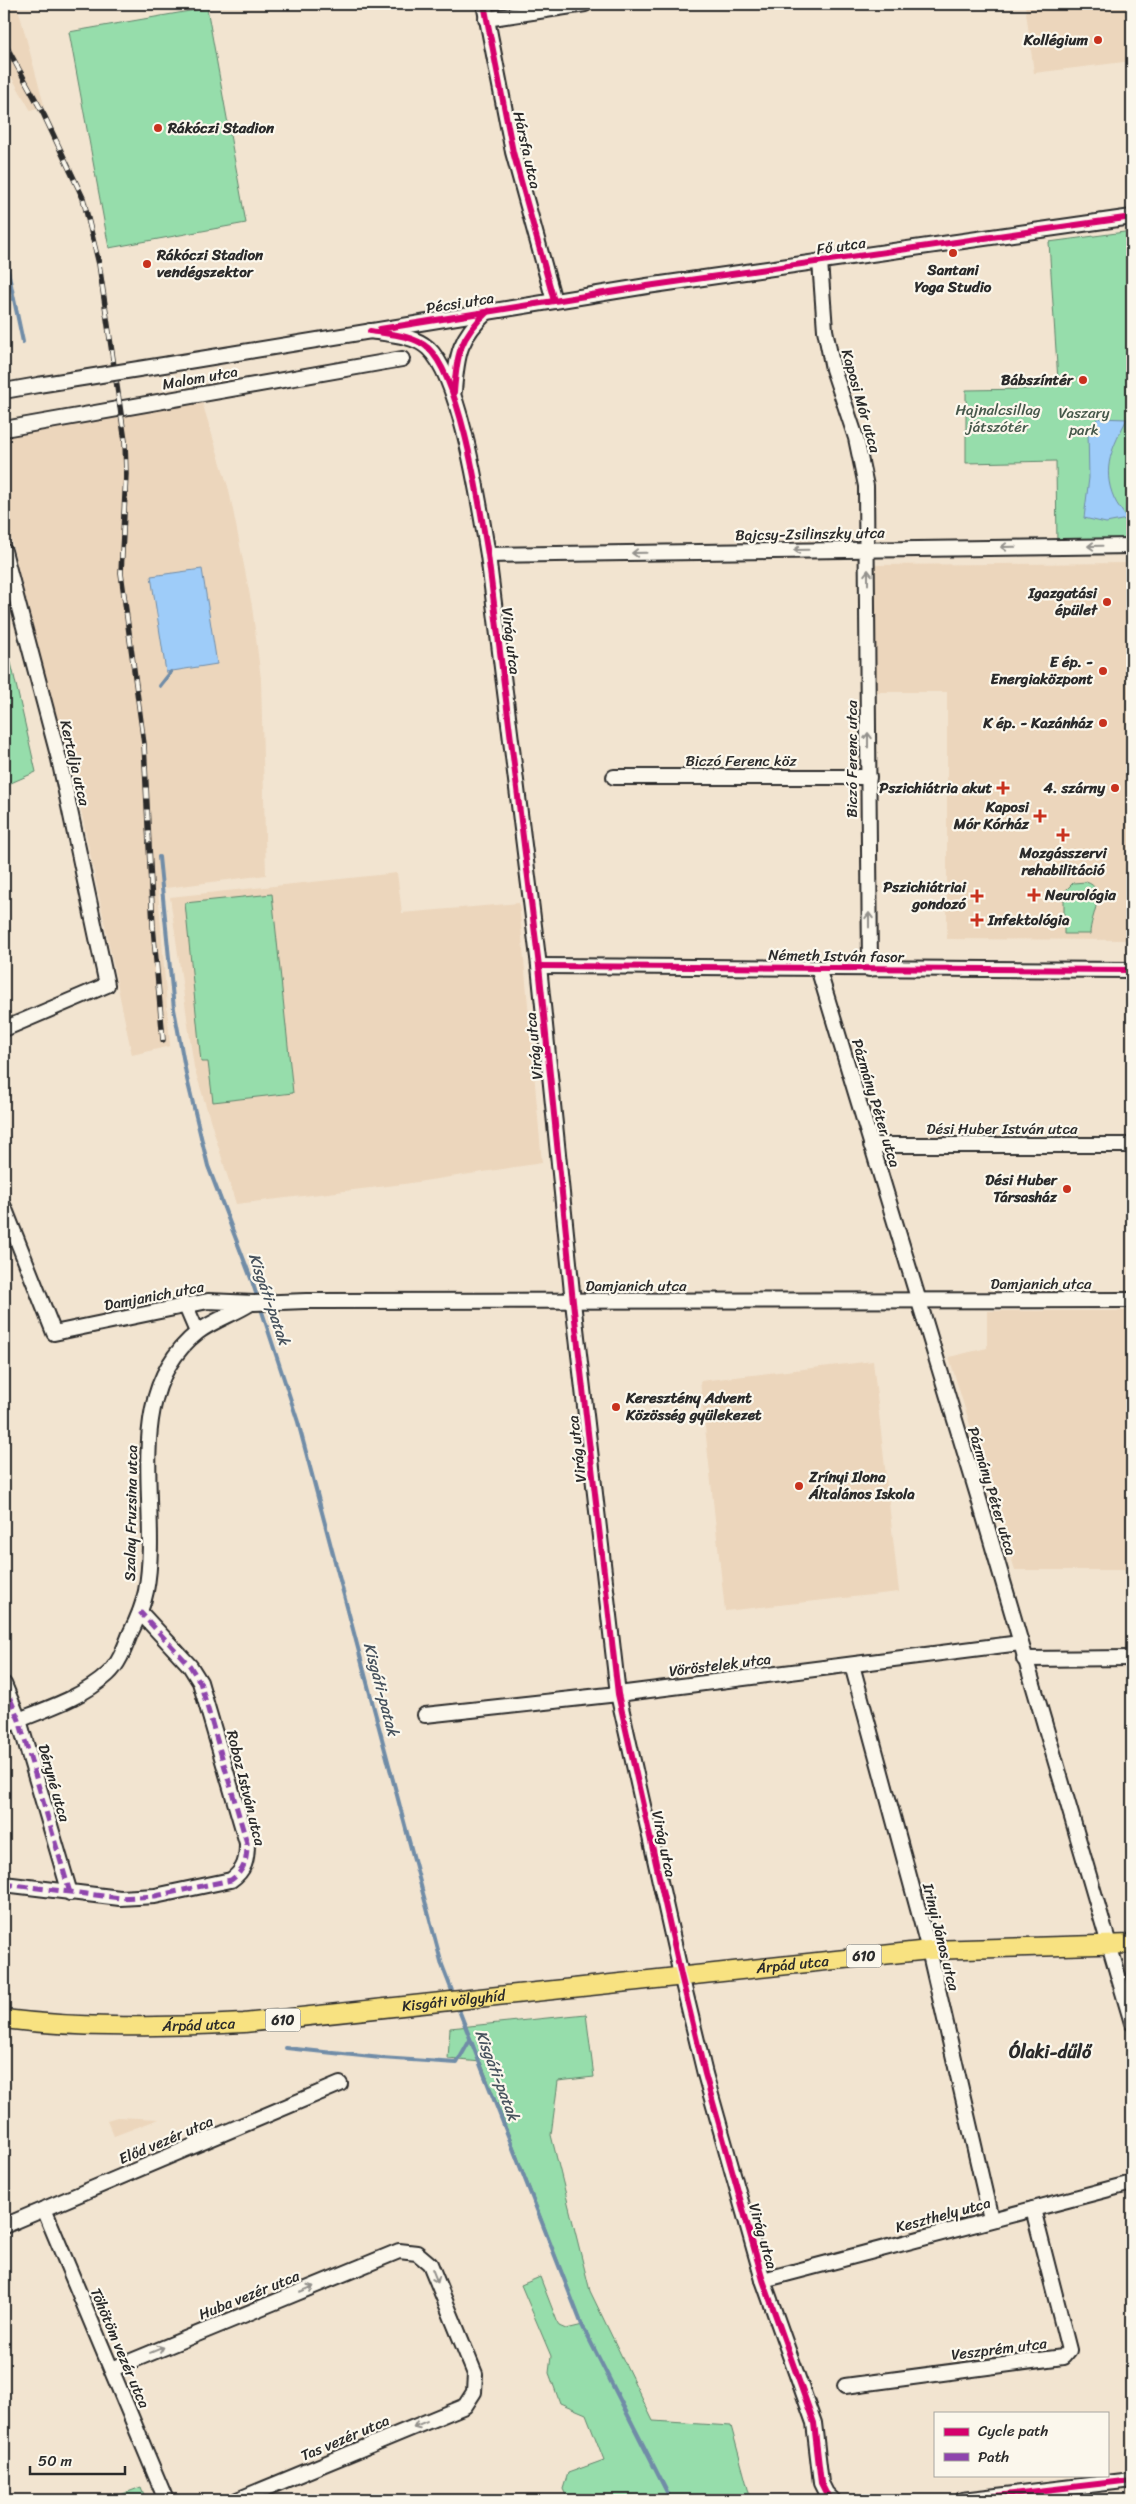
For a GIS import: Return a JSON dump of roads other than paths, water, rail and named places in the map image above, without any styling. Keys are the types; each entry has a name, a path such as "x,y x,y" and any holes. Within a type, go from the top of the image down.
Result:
{"main road":[{"name":"Árpád utca","path":"513,1995 680,1975 929,1950 1132,1944"},
{"name":"Kisgáti völgyhíd","path":"394,2008 513,1995"},
{"name":"Árpád utca","path":"4,2019 67,2025 171,2027 288,2019 394,2008"}],"street":[{"name":"Hársfa utca","path":"484,4 513,152 554,301"},
{"path":"486,19 585,4"},
{"name":"Fő utca","path":"554,301 1132,217"},
{"name":"Kaposi Mór utca","path":"820,261 825,330 856,438 866,486 868,550"},
{"name":"Pécsi utca","path":"4,391 554,301"},
{"name":"Virág utca","path":"454,392 456,364 461,345 471,327 488,312"},
{"name":"Virág utca","path":"370,331 418,341 429,348 440,365 454,392 480,509 488,555 539,966 573,1302 618,1694 680,1975 710,2092 763,2280 814,2423 821,2483 826,2493 833,2500"},
{"name":"Malom utca","path":"4,428 402,358"},
{"name":"Bajcsy-Zsilinszky utca","path":"488,555 1132,546"},
{"name":"Kertalja utca","path":"4,550 59,759 106,985 4,1029"},
{"name":"Biczó Ferenc utca","path":"868,550 870,969"},
{"name":"Biczó Ferenc köz","path":"614,777 869,777"},
{"name":"Németh István fasor","path":"539,966 1132,970"},
{"name":"Pázmány Péter utca","path":"818,968 919,1300 1132,2023"},
{"name":"Dési Huber István utca","path":"872,1146 1132,1146"},
{"name":"Damjanich utca","path":"4,1207 54,1333 184,1304 229,1300 258,1303 1132,1300"},
{"name":"Szalay Fruzsina utca","path":"4,1726 85,1692 110,1672 123,1652 140,1612 148,1568 149,1445 152,1413 158,1390 167,1368 197,1332 258,1303"},
{"path":"184,1304 197,1332"},
{"name":"Roboz István utca","path":"4,1884 120,1898 154,1896 231,1880 241,1873 247,1860 247,1843 200,1682 190,1666 140,1612"},
{"name":"Vöröstelek utca","path":"425,1715 618,1694 1020,1643"},
{"path":"1024,1659 1132,1658"},
{"name":"Irinyi János utca","path":"852,1665 929,1950 991,2219"},
{"name":"Déryné utca","path":"4,1684 19,1720 70,1893"},
{"name":"Előd vezér utca","path":"4,2226 340,2084"},
{"name":"Keszthely utca","path":"763,2280 1132,2183"},
{"name":"Töhötöm vezér utca","path":"44,2209 166,2500"},
{"name":"Veszprém utca","path":"845,2386 1063,2357 1069,2350 1033,2209"},
{"name":"Huba vezér utca","path":"112,2369 399,2251 417,2253 430,2264 475,2374 474,2392 465,2406"},
{"name":"Tas vezér utca","path":"237,2500 465,2406"},
{"path":"962,2500 1132,2480"}],"water":[{"path":"1098,418 1127,419 1110,457 1109,477 1114,498 1127,519 1106,523 1084,518 1089,478 1088,430"},
{"path":"202,569 217,664 166,672 151,576"}],"waterway":[{"name":"Kisgáti-patak","path":"4,252 23,342"},
{"path":"160,686 171,672"},
{"name":"Kisgáti-patak","path":"159,857 174,1009 187,1079 208,1166 252,1281 298,1422 442,1965 454,1996"},
{"name":"Kisgáti-patak","path":"457,2005 582,2325 671,2500"},
{"path":"286,2048 381,2058 457,2063 470,2040"}],"railway":[{"path":"4,42 44,115 83,198 99,264 125,441 126,474 121,573 144,744 153,926 163,1040"}],"place":[{"name":"Kollégium","path":"1098,40"},
{"name":"Rákóczi Stadion","path":"158,128"},
{"name":"Santani Yoga Studio","path":"953,253"},
{"name":"Rákóczi Stadion vendégszektor","path":"147,264"},
{"name":"Bábszíntér","path":"1083,380"},
{"name":"Igazgatási épület","path":"1107,602"},
{"name":"E ép. - Energiaközpont","path":"1103,671"},
{"name":"K ép. - Kazánház","path":"1103,723"},
{"name":"Pszichiátria akut","path":"1003,788"},
{"name":"4. szárny","path":"1115,788"},
{"name":"Kaposi Mór Kórház","path":"1040,816"},
{"name":"Mozgásszervi rehabilitáció","path":"1063,835"},
{"name":"Neurológia","path":"1034,895"},
{"name":"Pszichiátriai gondozó","path":"977,896"},
{"name":"Infektológia","path":"977,920"},
{"name":"Dési Huber Társasház","path":"1067,1189"},
{"name":"Keresztény Advent Közösség gyülekezet","path":"616,1407"},
{"name":"Zrínyi Ilona Általános Iskola","path":"799,1486"}],"district":[{"name":"Ólaki-dűlő","path":"1050,2052"}],"park label":[{"name":"Hajnalcsillag játszótér","path":"998,418"},
{"name":"Vaszary park","path":"1084,422"}]}
